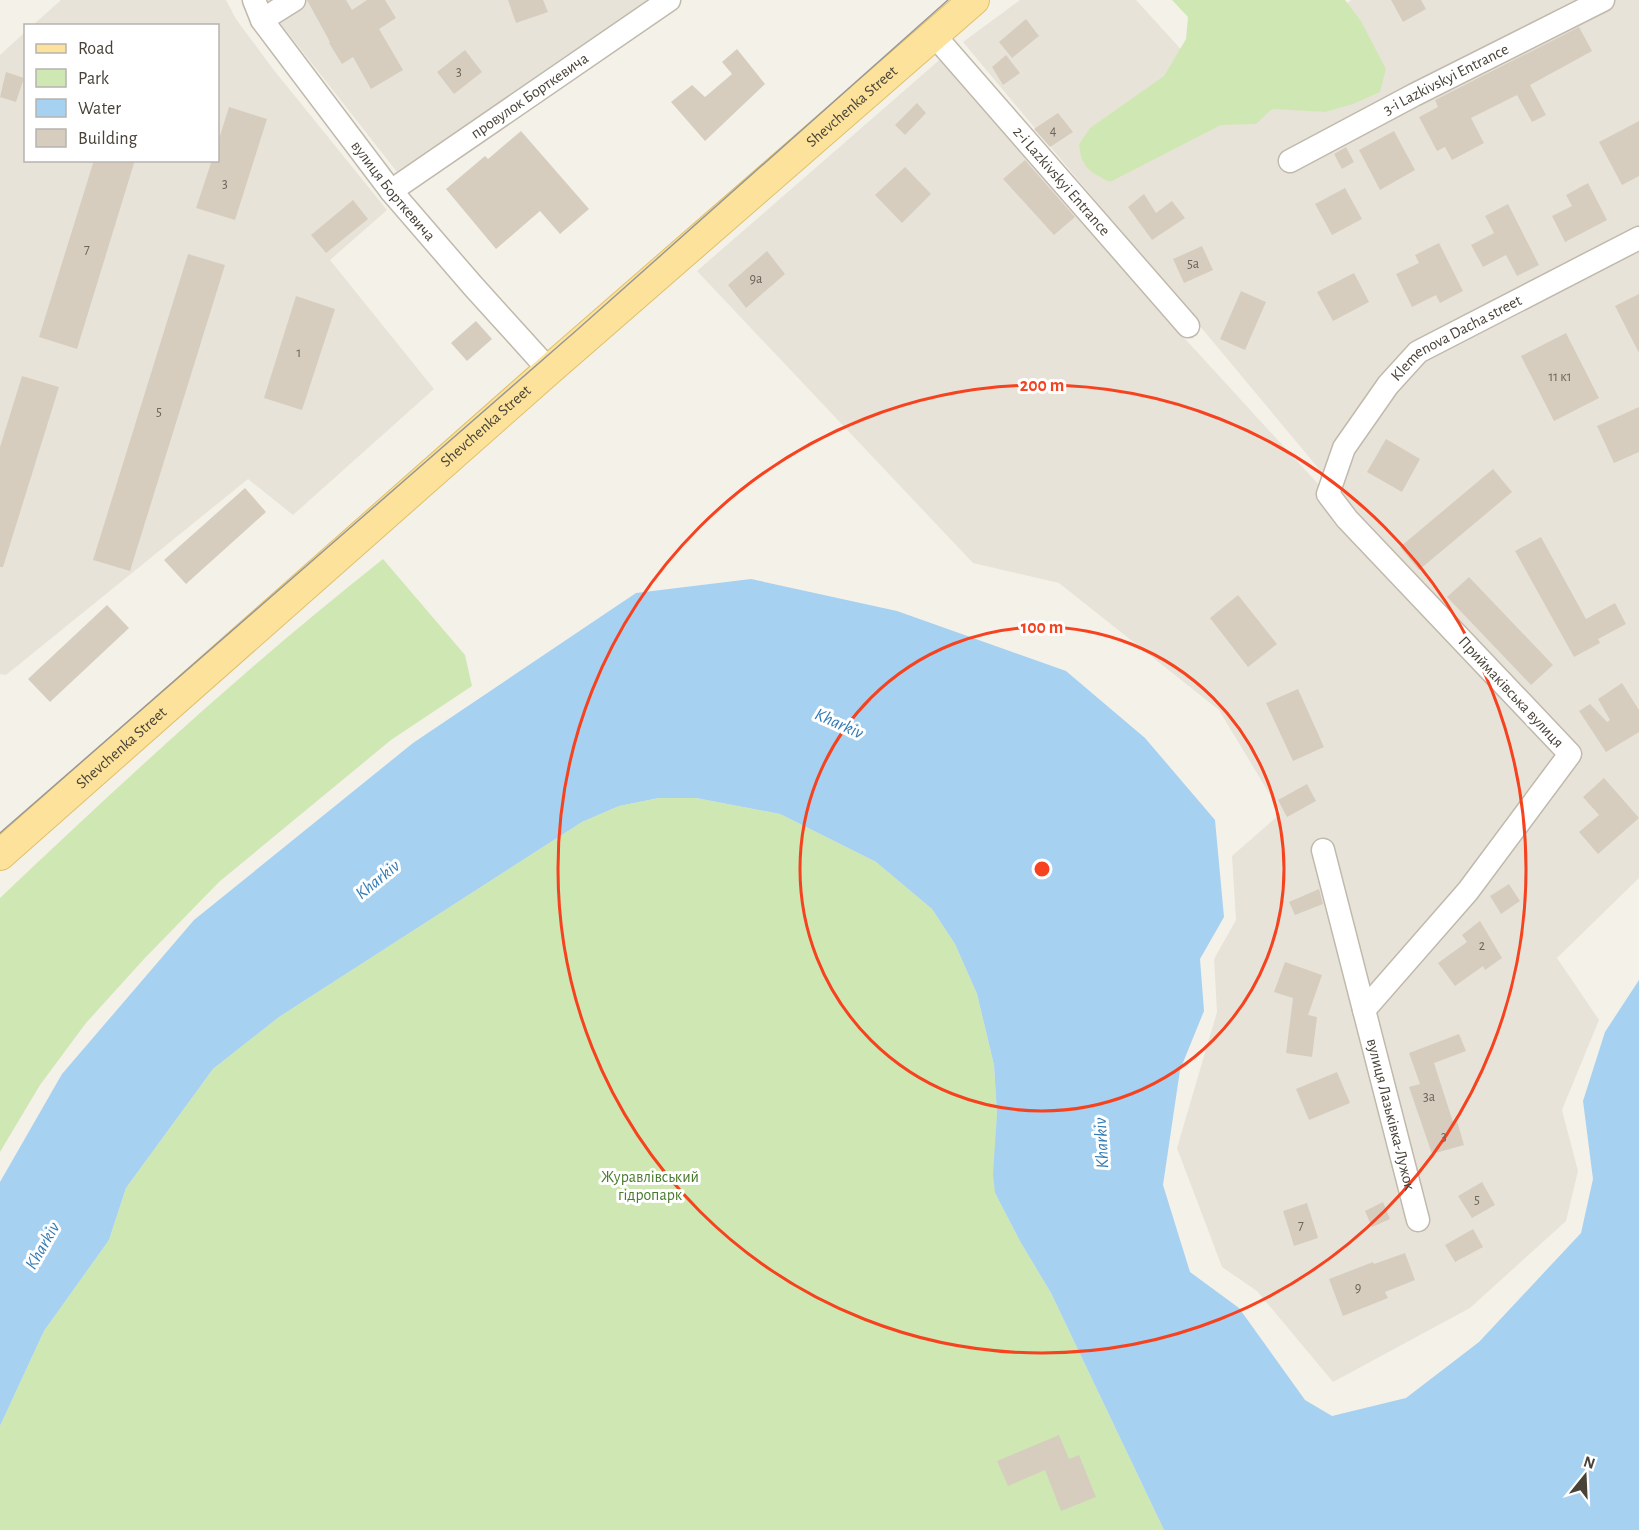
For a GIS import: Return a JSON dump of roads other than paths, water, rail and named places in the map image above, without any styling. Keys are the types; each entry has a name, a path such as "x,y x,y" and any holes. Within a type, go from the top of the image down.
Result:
{"main road":[{"name":"Shevchenka Street","path":"0,855 549,370 974,0"}],"street":[{"path":"258,10 294,0"},
{"name":"провулок Борткевича","path":"392,191 669,0"},
{"name":"3-i Lazkivskyi Entrance","path":"1290,161 1414,95 1603,0"},
{"name":"вулиця Борткевича","path":"258,10 392,191 549,370"},
{"name":"2-i Lazkivskyi Entrance","path":"934,35 1188,326"},
{"name":"Klemenova Dacha street","path":"1328,494 1344,448 1388,385 1418,352 1639,238"},
{"name":"Приймаківська вулиця","path":"1328,494 1347,519 1570,754 1468,891 1364,1010"},
{"name":"вулиця Лазьківка-Лужок","path":"1323,850 1418,1220"}],"water":[{"name":"Kharkiv","path":"751,579 897,611 1066,671 1145,738 1215,820 1224,917 1200,959 1204,1011 1180,1070 1163,1185 1190,1272 1239,1308 1305,1400 1332,1416 1406,1398 1479,1342 1581,1233 1593,1179 1583,1101 1605,1032 1639,980 1639,1530 1164,1530 1051,1293 995,1193 993,1174 997,1114 994,1065 977,994 955,944 932,909 876,862 780,814 696,798 659,798 619,806 582,822 279,1017 213,1069 126,1188 109,1240 44,1331 0,1426 0,1182 62,1074 194,920 413,743 636,593"}],"tram line":[{"path":"0,833 578,329 948,0"}],"park label":[{"name":"Журавлівський гідропарк","path":"650,1186"}]}
